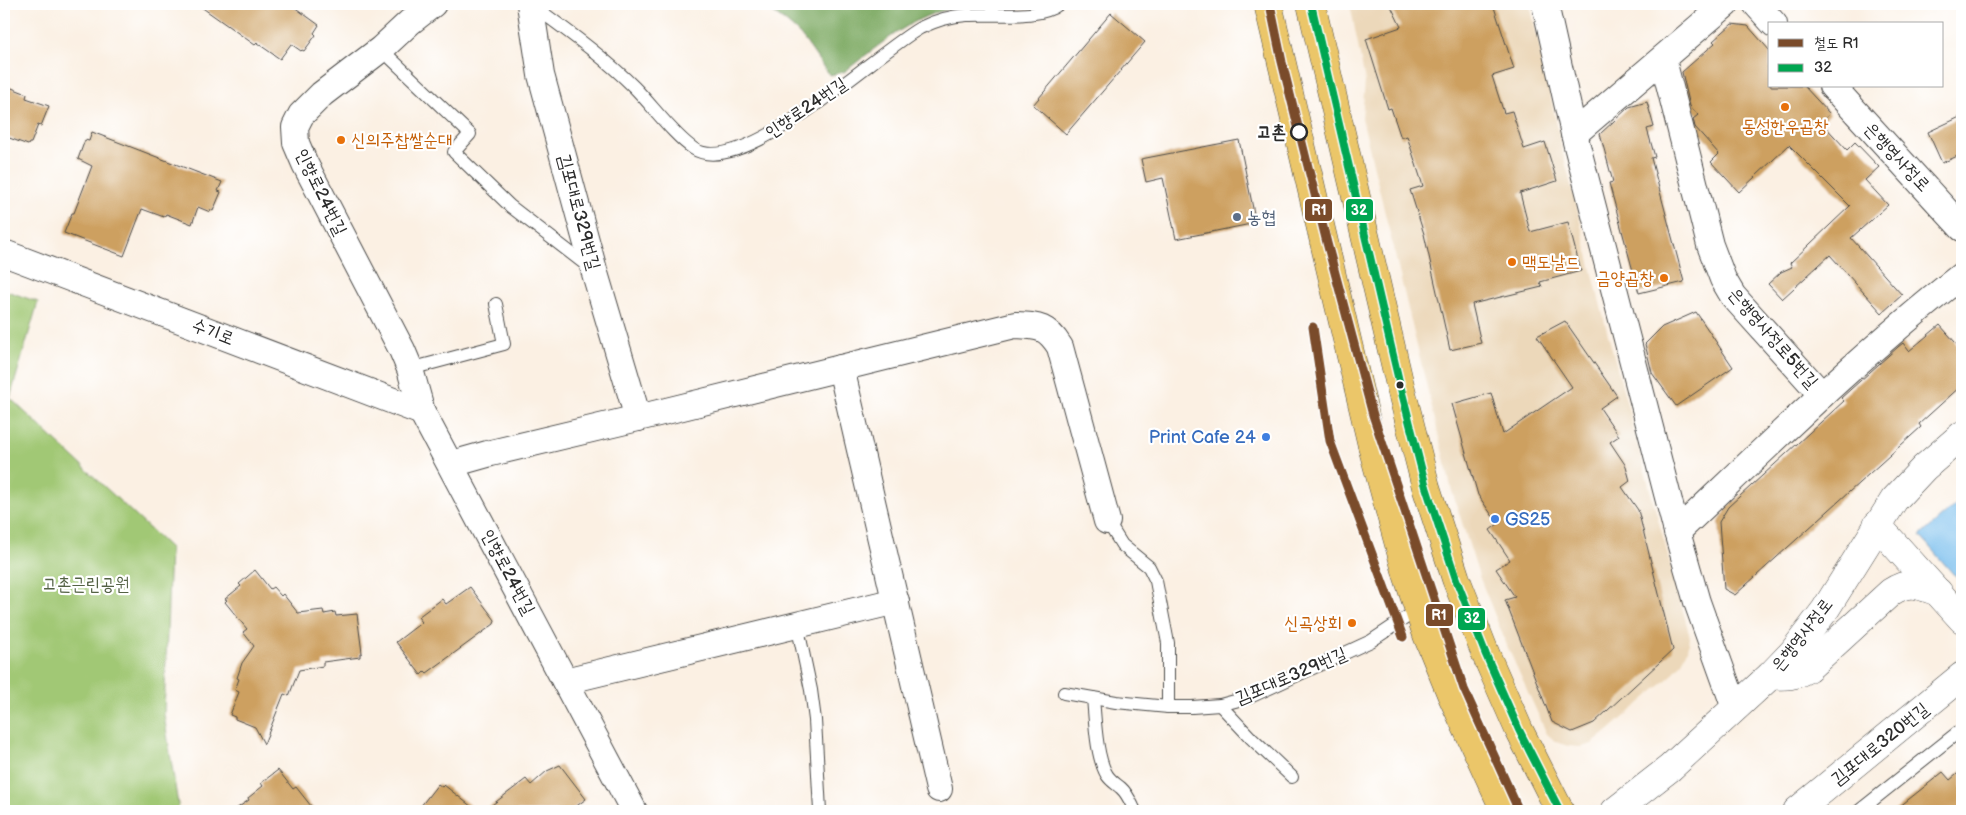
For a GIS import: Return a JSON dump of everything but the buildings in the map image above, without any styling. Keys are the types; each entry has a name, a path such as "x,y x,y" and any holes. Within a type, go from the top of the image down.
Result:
{"main road":[{"path":"1268,4 1373,450 1419,609 1427,635 1451,694 1505,811"},
{"path":"1311,4 1396,372 1426,487 1456,580 1486,655 1519,730 1560,811"}],"street":[{"name":"인향로24번길","path":"433,4 381,49 322,94 301,115 295,127 296,143 326,206 386,318 410,369 422,412 452,464 634,811"},
{"name":"김포대로329번길","path":"530,4 541,75 594,270 638,418"},
{"path":"1546,4 1574,134 1677,532 1697,602 1735,708"},
{"path":"1574,134 1663,60 1726,4"},
{"path":"1756,4 1772,22"},
{"name":"은행영사정로5번길","path":"1663,60 1710,245 1723,279 1734,296 1822,395 1677,532"},
{"name":"은행영사정로","path":"1834,88 1962,228"},
{"name":"수기로","path":"4,252 422,412"},
{"path":"1822,395 1893,332 1962,275"},
{"path":"452,464 1016,325 1036,326 1052,334 1060,347 1107,521"},
{"path":"841,368 939,789"},
{"name":"은행영사정로","path":"1615,811 1670,768 1771,676 1793,652 1825,610 1894,500 1924,468 1962,435"},
{"path":"1877,526 1962,619"},
{"path":"1771,676 1787,677 1808,668 1891,592 1901,586 1910,584 1938,592"},
{"path":"564,680 896,601"},
{"name":"김포대로320번길","path":"1797,811 1962,676"}],"lane":[{"name":"인향로24번길","path":"530,4 596,52 633,86 695,150 710,154 729,151 756,142 784,126 826,98 902,41 932,22 966,15 1040,12 1054,8 1059,4"},
{"path":"381,49 470,134 454,152 510,206 594,270"},
{"path":"410,369 504,344 496,304"},
{"path":"1107,521 1122,545 1148,567 1156,582 1168,643 1168,707"},
{"name":"김포대로329번길","path":"1064,693 1116,702 1168,707 1220,705 1250,697 1371,641 1419,609"},
{"path":"797,624 816,720 820,811"},
{"path":"1093,698 1096,738 1105,772 1111,781 1121,788 1128,797 1134,811"},
{"path":"1220,705 1292,777"},
{"path":"1859,811 1962,729"}],"shaded area":[{"path":"1350,4 1530,4 1564,157 1605,323 1690,637 1688,650 1672,675 1592,744 1581,747 1568,746 1556,742 1547,734 1508,648 1479,576 1452,491 1362,118 1365,81"}],"green space":[{"path":"760,4 1019,4 968,7 938,12 901,30 844,72 830,75 796,31"},
{"name":"고촌근린공원","path":"4,290 38,302 10,398 170,548 164,715 179,811 4,811"}],"water":[{"path":"1962,499 1962,584 1920,536"}],"rail line":[{"name":"R1","path":"1270,4 1282,62 1327,243 1373,415 1464,689 1519,811"},
{"name":"R1","path":"1313,327 1330,441 1403,637"}],"transit line":[{"name":"32","path":"1311,4 1399,381 1426,487 1456,579 1486,655 1519,730 1560,811"}],"place":[{"name":"동성한우곱창","path":"1785,107"},
{"name":"고촌","path":"1299,132"},
{"name":"신의주찹쌀순대","path":"341,140"},
{"name":"농협","path":"1237,217"},
{"name":"맥도날드","path":"1512,262"},
{"name":"금양곱창","path":"1664,278"},
{"name":"Print Cafe 24","path":"1266,437"},
{"name":"GS25","path":"1495,519"},
{"name":"신곡상회","path":"1352,623"}]}
